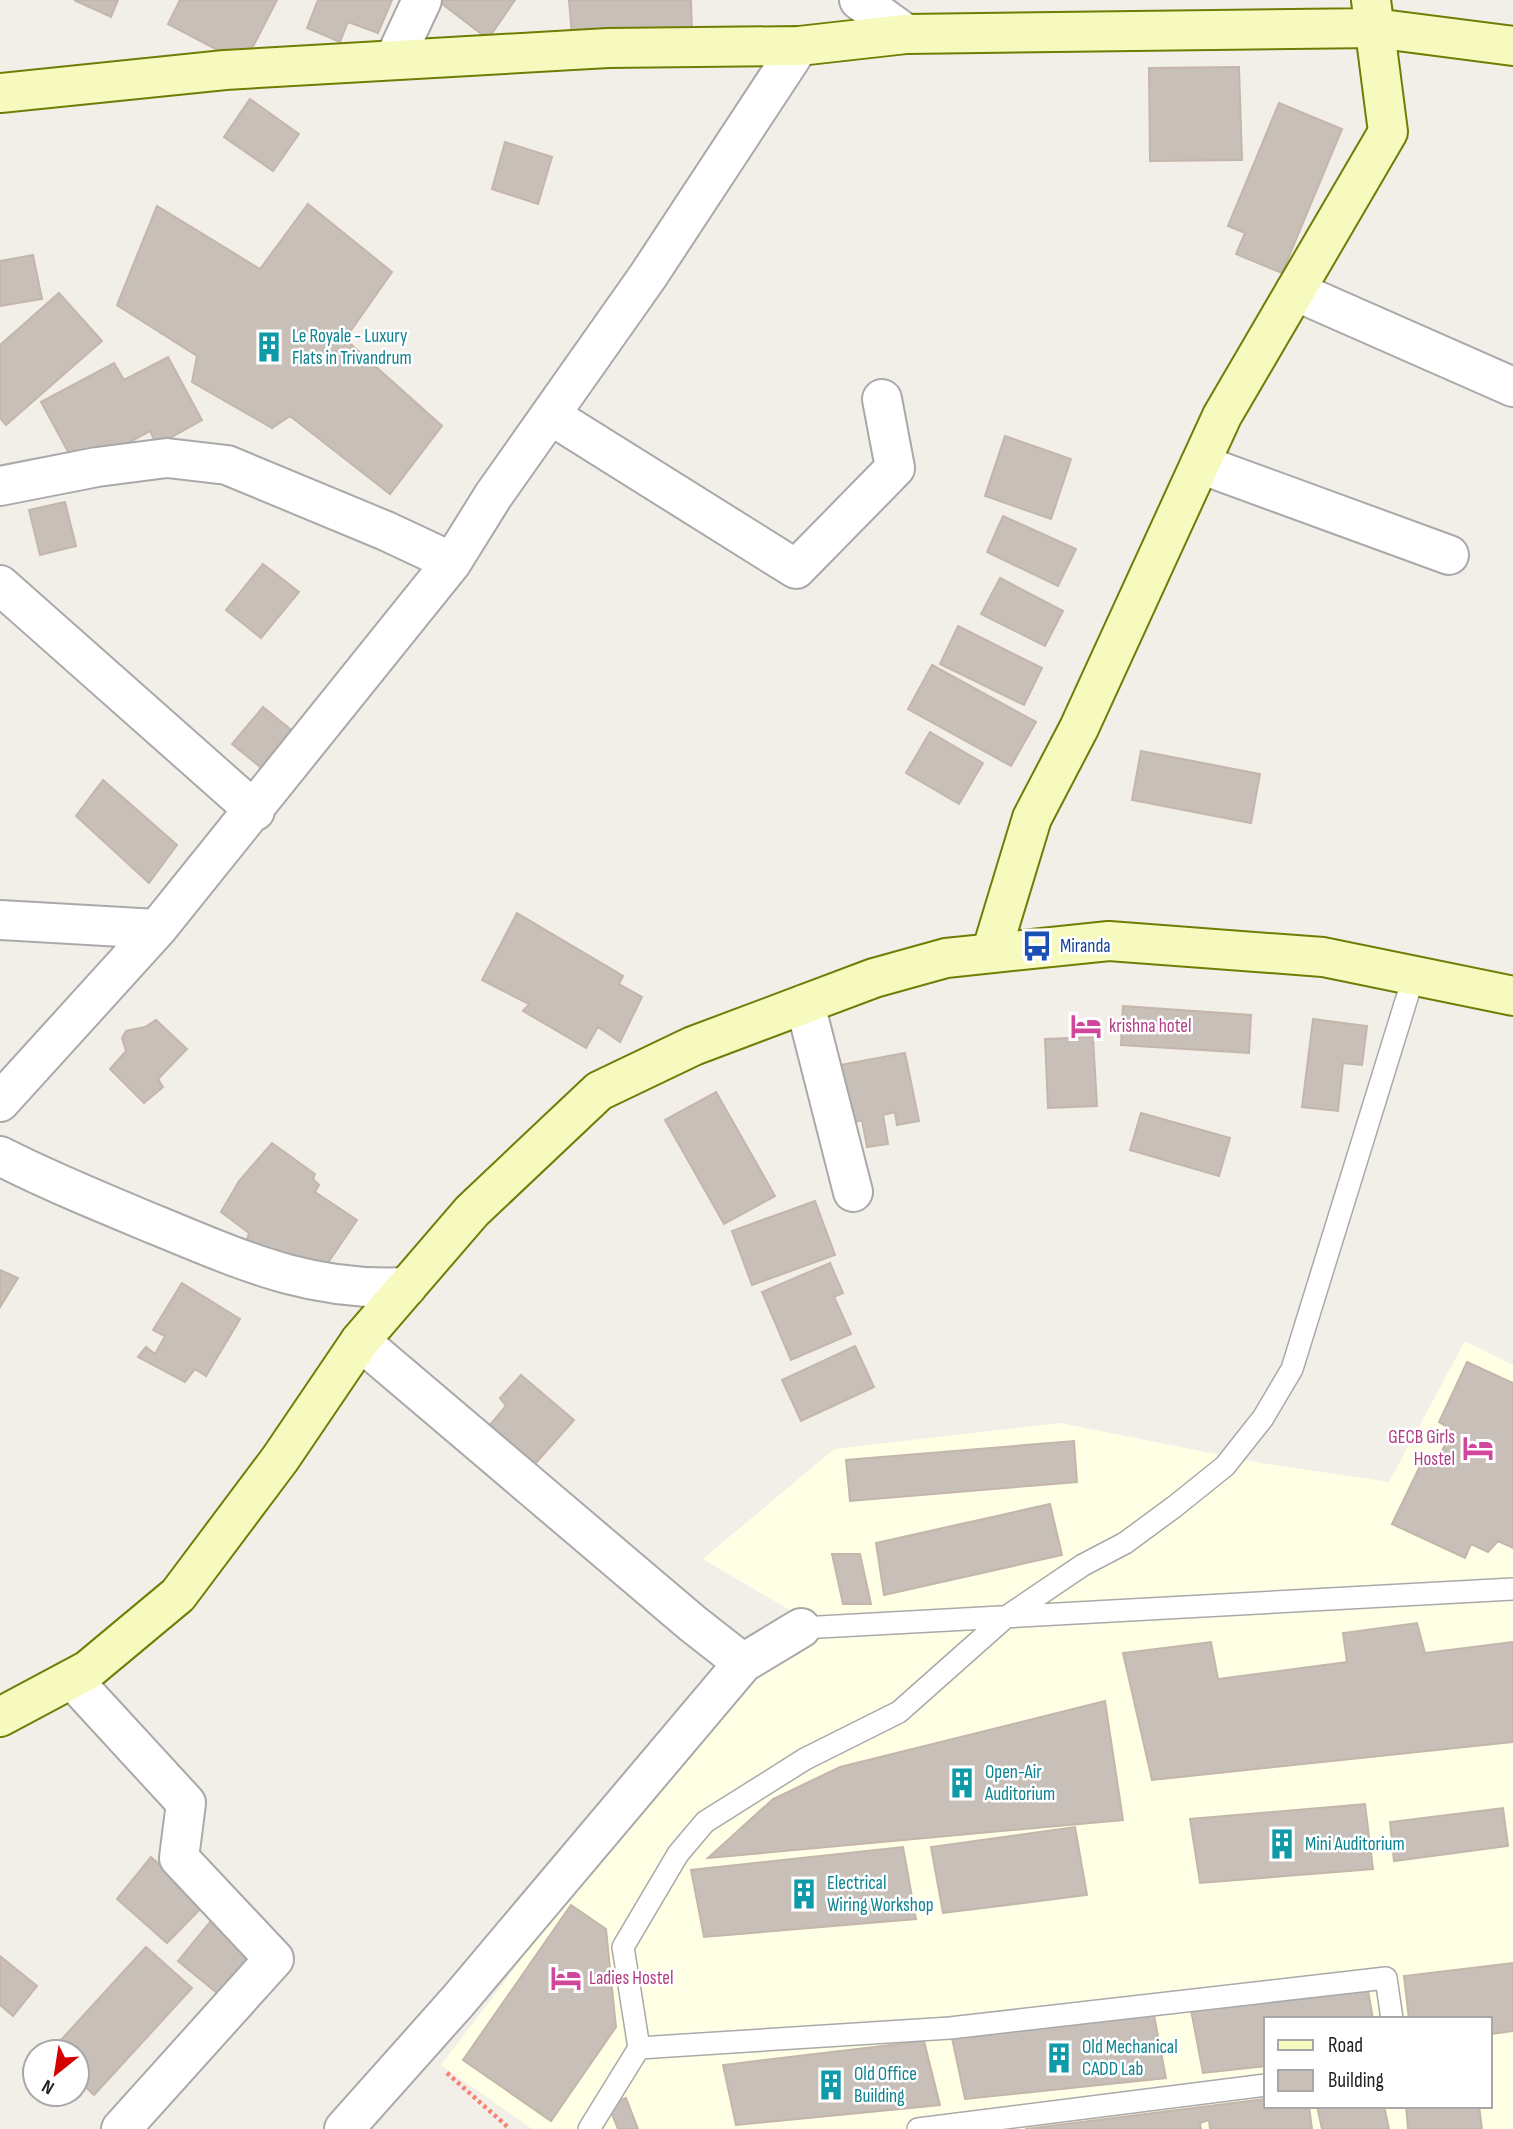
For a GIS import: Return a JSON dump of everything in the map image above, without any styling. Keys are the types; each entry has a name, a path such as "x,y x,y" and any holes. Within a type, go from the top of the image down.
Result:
{"street":[{"path":"394,61 422,0"},
{"path":"859,0 906,34"},
{"path":"0,93 225,70 608,48 799,46 906,34 1372,14 1512,43"},
{"path":"991,953 1032,818 1079,728 1222,416 1388,132 1372,14"},
{"path":"0,1102 157,929 255,811 452,562 493,496 648,276 799,46"},
{"path":"1295,291 1513,387"},
{"path":"550,415 796,569 895,468 882,399"},
{"path":"0,486 97,467 167,458 227,466 386,531 452,562"},
{"path":"1200,464 1449,555"},
{"path":"0,585 255,811"},
{"path":"0,920 157,929"},
{"path":"0,1717 88,1670 177,1595 280,1459 360,1341 472,1212 599,1091 693,1046 874,978 946,958 1109,941 1323,957 1513,996"},
{"path":"805,1004 853,1192"},
{"path":"0,1156 49,1181 260,1268 322,1284 366,1289 407,1287"},
{"path":"360,1341 743,1663"},
{"path":"344,2129 418,2047 743,1663 801,1628"},
{"path":"72,1679 186,1803 179,1858 274,1959 121,2129"}],"lane":[{"path":"589,2129 639,2048 623,1947 678,1854 705,1822 805,1759 899,1712 1006,1617 1083,1565 1125,1543 1225,1466 1263,1418 1292,1369 1415,975"},
{"path":"801,1628 1513,1589"},
{"path":"639,2048 950,2028 1386,1978 1392,2017"},
{"path":"918,2129 1264,2085"}],"path":[{"path":"418,2047 510,2129"}],"shaded area":[{"path":"1465,1341 1513,1365 1513,2129 532,2129 441,2065 621,1828 798,1615 703,1559 834,1449 1060,1423 1261,1463 1389,1482"}],"building":[{"path":"74,0 118,0 111,17"},
{"path":"180,0 277,0 244,64 168,24"},
{"path":"318,0 392,0 378,33 348,22 340,42 307,28"},
{"path":"437,0 515,0 488,39"},
{"path":"569,0 691,0 692,32 572,36"},
{"path":"1239,67 1242,160 1150,161 1149,68"},
{"path":"250,99 299,134 273,171 224,137"},
{"path":"1279,103 1342,129 1282,273 1236,254 1245,233 1228,226"},
{"path":"505,142 552,157 538,204 492,189"},
{"name":"Le Royale - Luxury Flats in Trivandrum","path":"308,204 392,272 345,339 442,426 390,494 290,416 272,428 192,382 197,356 117,305 157,206 260,269"},
{"path":"33,255 42,299 0,306 0,261"},
{"path":"59,293 102,341 6,425 0,418 0,345"},
{"path":"168,357 202,420 157,445 150,431 78,470 41,402 114,363 124,380"},
{"path":"1005,436 1071,459 1051,519 985,496"},
{"path":"65,502 76,546 40,555 29,510"},
{"path":"1003,516 1076,549 1058,586 987,552"},
{"path":"263,564 299,592 261,638 226,610"},
{"path":"1000,578 1063,611 1045,646 981,614"},
{"path":"958,626 1042,668 1024,705 940,664"},
{"path":"932,665 1036,722 1011,766 908,709"},
{"path":"263,707 301,738 270,775 232,744"},
{"path":"930,732 983,763 959,804 906,773"},
{"path":"1141,751 1260,774 1251,823 1132,800"},
{"path":"103,780 177,845 149,883 76,816"},
{"path":"517,913 623,976 619,984 642,997 620,1042 598,1027 586,1048 523,1011 529,1004 482,980"},
{"path":"1123,1006 1251,1015 1249,1053 1121,1045"},
{"path":"1313,1019 1367,1026 1362,1065 1343,1063 1338,1111 1302,1107"},
{"path":"156,1020 187,1049 158,1079 163,1087 144,1103 110,1069 126,1051 122,1038 126,1031 145,1027"},
{"path":"1093,1037 1097,1106 1048,1108 1045,1039"},
{"path":"905,1053 919,1121 897,1125 895,1112 883,1115 888,1144 867,1147 862,1120 852,1123 840,1065"},
{"path":"716,1092 775,1196 724,1224 665,1120"},
{"path":"1141,1113 1230,1138 1219,1176 1130,1150"},
{"path":"272,1143 315,1174 313,1179 319,1185 315,1192 357,1220 319,1276 289,1268 247,1239 249,1233 221,1212 239,1181"},
{"path":"815,1201 835,1255 752,1285 732,1231"},
{"path":"830,1263 843,1293 834,1297 851,1334 791,1360 762,1292"},
{"path":"0,1270 18,1278 0,1307"},
{"path":"182,1283 240,1319 206,1376 195,1369 185,1382 138,1357 146,1347 155,1354 165,1336 153,1330"},
{"path":"855,1346 874,1387 801,1421 782,1380"},
{"name":"GECB Girls Hostel","path":"1467,1362 1513,1383 1513,1548 1498,1541 1488,1552 1471,1544 1465,1558 1392,1524 1420,1466 1434,1468 1452,1430 1439,1422"},
{"path":"521,1375 574,1420 534,1465 489,1426 506,1406 500,1398"},
{"path":"1074,1441 1077,1482 850,1501 846,1460"},
{"path":"1050,1504 1062,1555 884,1595 876,1543"},
{"path":"832,1554 860,1554 871,1604 843,1604"},
{"path":"1417,1623 1425,1653 1513,1642 1513,1742 1152,1780 1123,1653 1211,1642 1218,1679 1347,1662 1343,1633"},
{"name":"Open-Air Auditorium","path":"1105,1701 1123,1820 708,1858 773,1799 840,1767"},
{"name":"Mini Auditorium","path":"1365,1804 1373,1869 1200,1883 1190,1819"},
{"path":"1503,1808 1508,1846 1394,1861 1390,1822"},
{"path":"1075,1827 1087,1895 943,1913 931,1847"},
{"name":"Electrical Wiring Workshop","path":"903,1847 916,1919 704,1937 691,1870"},
{"path":"151,1857 204,1905 167,1943 117,1899"},
{"name":"Ladies Hostel","path":"571,1905 606,1929 616,2027 551,2121 463,2060"},
{"path":"215,1916 255,1953 222,1997 178,1961"},
{"path":"146,1947 192,1988 94,2095 91,2092 91,2038 63,2038"},
{"path":"0,1956 37,1986 13,2016 0,2005"},
{"path":"1513,1963 1513,2031 1492,2034 1492,2017 1409,2017 1404,1976"},
{"path":"1368,1990 1373,2017 1264,2017 1264,2066 1203,2073 1191,2010"},
{"name":"Old Mechanical CADD Lab","path":"1154,2015 1166,2078 965,2099 952,2038"},
{"name":"Old Office Building","path":"924,2041 940,2105 736,2125 723,2065"},
{"path":"626,2098 638,2129 618,2129 608,2104"},
{"path":"1264,2099 1264,2108 1309,2108 1312,2129 1210,2129 1209,2120 1200,2123 1201,2129 1025,2129"},
{"path":"1317,2108 1384,2108 1389,2129 1322,2129"},
{"path":"1406,2108 1479,2108 1482,2129 1408,2129"}],"place":[{"name":"Le Royale - Luxury Flats in Trivandrum","path":"269,347"},
{"name":"Miranda","path":"1037,946"},
{"name":"krishna hotel","path":"1086,1026"},
{"name":"GECB Girls Hostel","path":"1478,1448"},
{"name":"Open-Air Auditorium","path":"962,1783"},
{"name":"Mini Auditorium","path":"1282,1844"},
{"name":"Electrical Wiring Workshop","path":"804,1894"},
{"name":"Ladies Hostel","path":"566,1978"},
{"name":"Old Mechanical CADD Lab","path":"1059,2058"},
{"name":"Old Office Building","path":"831,2085"}]}
